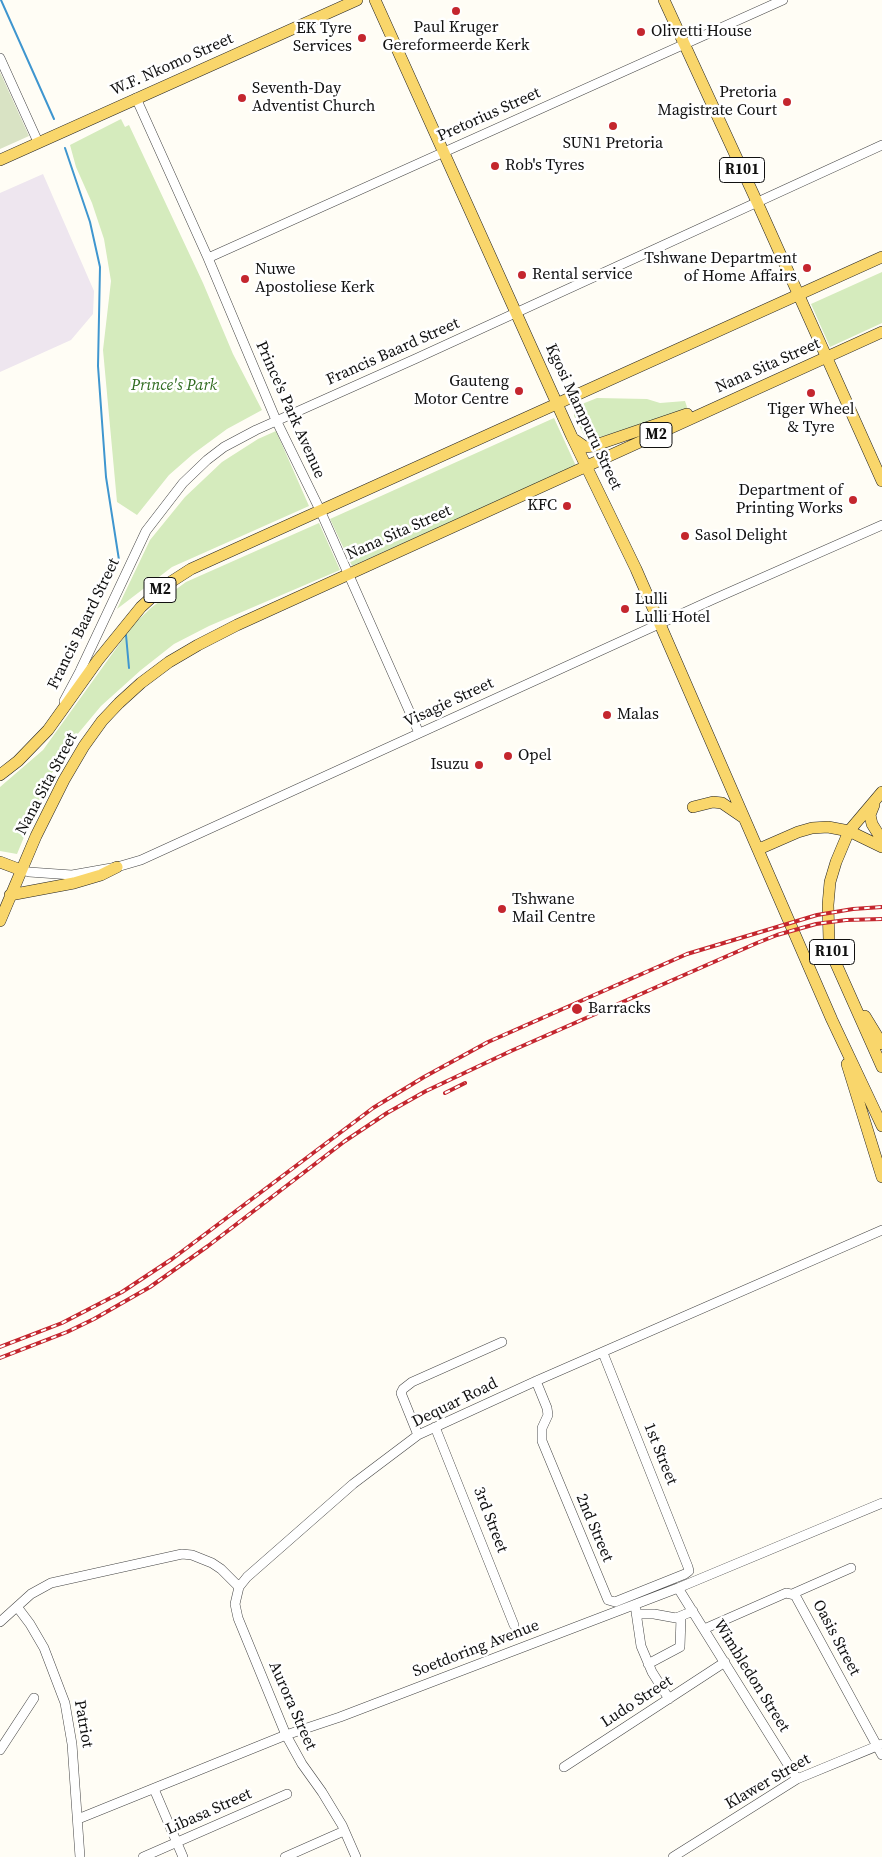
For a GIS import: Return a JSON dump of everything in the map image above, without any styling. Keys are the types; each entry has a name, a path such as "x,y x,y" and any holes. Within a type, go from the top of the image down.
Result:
{"main road":[{"name":"W.F. Nkomo Street","path":"0,160 357,0"},
{"name":"Kgosi Mampuru Street","path":"375,0 572,437 660,623 759,849"},
{"name":"R101","path":"664,0 882,481"},
{"name":"Nana Sita Street","path":"0,775 18,761 48,730 98,660 141,607 156,593 191,569 882,257"},
{"name":"Nana Sita Street","path":"21,870 64,780 84,746 102,721 141,683 169,662 236,625 882,332"},
{"path":"572,437 581,445 593,446 724,403"},
{"name":"R101","path":"880,794 849,831 836,862 830,882 829,922 833,957 882,1067"},
{"path":"880,794 871,811 871,820 874,831 882,840"},
{"path":"693,807 713,802 722,803 745,819"},
{"path":"759,849 779,839 812,828 828,827 849,831 882,847"},
{"name":"R101","path":"759,849 800,948 882,1126"},
{"path":"0,862 21,870"},
{"path":"10,895 59,887 101,875 118,867"},
{"name":"M2","path":"0,921 21,870"},
{"path":"833,957 882,1044"},
{"path":"838,1031 882,1177"}],"street":[{"name":"Pretorius Street","path":"208,258 782,0"},
{"path":"0,58 39,141"},
{"name":"Prince's Park Avenue","path":"136,98 208,258 276,420 320,510 419,733"},
{"name":"Francis Baard Street","path":"48,730 80,672 142,538 156,515 183,483 207,460 237,439 276,420 882,145"},
{"name":"Visagie Street","path":"21,870 72,875 118,867 141,860 660,623 882,525"},
{"name":"Dequar Road","path":"239,1587 247,1577 353,1484 418,1435 536,1381 882,1230"},
{"path":"418,1435 401,1393 403,1389 412,1382 502,1342"},
{"name":"1st Street","path":"603,1353 688,1567"},
{"name":"2nd Street","path":"536,1381 548,1415 542,1428 542,1441 608,1600 615,1602 685,1574 689,1571 688,1567"},
{"name":"3rd Street","path":"436,1427 514,1625"},
{"name":"Soetdoring Avenue","path":"78,1819 286,1735 635,1610 678,1588 882,1503"},
{"path":"0,1622 18,1608 31,1594 51,1583 182,1554 203,1558 212,1563 239,1587"},
{"path":"792,1594 851,1568"},
{"name":"Aurora Street","path":"239,1587 235,1604 238,1618 286,1735 344,1831 356,1857"},
{"name":"Wimbledon Street","path":"678,1588 726,1662 797,1779"},
{"name":"Oasis Street","path":"704,1629 786,1593 792,1594 798,1599 880,1744 882,1755"},
{"name":"Patriot","path":"18,1608 34,1629 44,1648 58,1680 65,1703 72,1744 80,1857"},
{"path":"669,1699 648,1664 641,1646 635,1610 669,1618 681,1617 693,1611"},
{"path":"648,1664 680,1647 681,1617"},
{"name":"Ludo Street","path":"564,1767 726,1662"},
{"path":"0,1750 34,1698"},
{"name":"Klawer Street","path":"674,1857 797,1779 880,1744"},
{"path":"154,1789 184,1857"},
{"name":"Libasa Street","path":"143,1857 287,1794"},
{"path":"285,1857 344,1831"}],"shaded area":[{"path":"43,174 94,291 93,314 71,340 0,372 0,193"}],"green space":[{"path":"0,72 29,136 0,149"},
{"name":"Prince's Park","path":"121,119 125,127 129,125 203,283 233,354 262,410 227,429 193,454 169,475 137,515 117,502 103,350 111,281 104,239 92,203 76,167 70,145"},
{"path":"882,272 882,323 830,347 811,304"},
{"path":"597,398 647,399 660,403 685,401 688,410 587,441 574,416 574,410 577,406"},
{"path":"554,418 576,466 352,566 330,519"},
{"path":"276,431 309,506 172,567 117,609 150,540 185,497 222,462 258,439"},
{"path":"319,523 340,570 209,626 174,644 141,670 101,706 76,736 48,779 17,854 0,851 0,787 43,750 133,625 152,607 186,582"}],"waterway":[{"path":"1,0 54,119"},
{"path":"65,148 90,222 100,267 98,366 106,477 119,560"},
{"path":"126,635 129,668"}],"railway":[{"path":"0,1347 62,1323 122,1292 172,1259 373,1108 424,1077 488,1042 687,954 817,915 853,909 882,907"},
{"path":"0,1358 67,1332 150,1287 208,1246 345,1141 387,1113 426,1091 511,1051 777,935 816,924 846,920 882,919"},
{"path":"445,1093 465,1083"}],"place":[{"name":"Paul Kruger Gereformeerde Kerk","path":"456,11"},
{"name":"Olivetti House","path":"641,32"},
{"name":"EK Tyre Services","path":"362,38"},
{"name":"Seventh-Day Adventist Church","path":"242,98"},
{"name":"Pretoria Magistrate Court","path":"787,102"},
{"name":"SUN1 Pretoria","path":"613,126"},
{"name":"Rob's Tyres","path":"495,166"},
{"name":"Tshwane Department of Home Affairs","path":"807,268"},
{"name":"Rental service","path":"522,275"},
{"name":"Nuwe Apostoliese Kerk","path":"245,279"},
{"name":"Gauteng Motor Centre","path":"519,391"},
{"name":"Tiger Wheel & Tyre","path":"811,393"},
{"name":"Department of Printing Works","path":"853,500"},
{"name":"KFC","path":"567,506"},
{"name":"Sasol Delight","path":"685,536"},
{"name":"Lulli Lulli Hotel","path":"625,609"},
{"name":"Malas","path":"607,715"},
{"name":"Opel","path":"508,756"},
{"name":"Isuzu","path":"479,765"},
{"name":"Tshwane Mail Centre","path":"502,909"},
{"name":"Barracks","path":"577,1009"}]}
